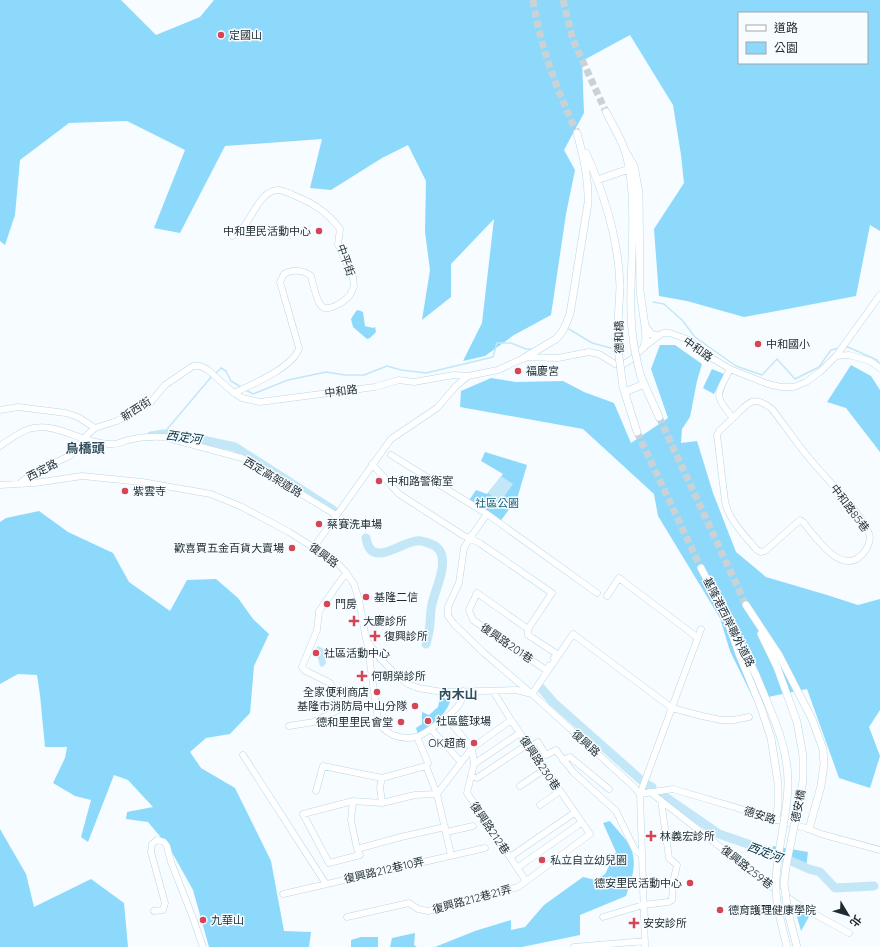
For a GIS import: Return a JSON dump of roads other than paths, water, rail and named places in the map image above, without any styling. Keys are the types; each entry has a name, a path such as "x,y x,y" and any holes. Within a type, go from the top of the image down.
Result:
{"main road":[{"path":"606,112 634,166 639,193 640,291 646,338 644,347"},
{"path":"524,358 556,339 562,332 570,314 589,192 586,165 577,133 597,180 629,170 624,148"},
{"name":"德和橋","path":"629,170 632,207 631,320 633,344 644,384"},
{"name":"德和橋","path":"597,180 608,209 615,237 620,268 618,349 624,390"},
{"path":"645,326 651,334 658,336"},
{"path":"536,357 536,354 540,349"},
{"path":"637,432 624,390 644,384 659,417"},
{"name":"基隆港西岸聯外道路","path":"701,568 756,675"},
{"name":"基隆港西岸聯外道路","path":"777,667 746,605 779,655 812,719 823,749 824,764 822,786 809,829"},
{"path":"726,616 771,738 778,783 778,808 775,820"},
{"name":"德安橋","path":"777,667 797,722 803,756 803,781 784,883 788,912 797,947"},
{"name":"德安橋","path":"756,675 782,739 786,759 788,790 776,882 779,914 787,947"}],"street":[{"name":"中平街","path":"232,236 242,229 254,210 270,192 280,190 301,198 324,210 340,229 338,244 353,277 354,286 349,295 340,303 330,308 324,308 320,305 311,276 308,273 294,271 284,274 280,282 299,348 298,353 273,373 247,388 234,393"},
{"name":"中和路","path":"212,374 234,393 249,401 265,401 375,387 399,380 414,382 454,375 468,376 498,370 524,358 558,358 589,352 599,354 615,364 622,365 632,359 658,336 663,333 670,333 689,340 710,357 730,369 768,384 781,387 794,387 806,382 838,354 880,295"},
{"path":"838,354 849,355 870,361 880,368"},
{"name":"新西街","path":"83,440 95,428 117,421 150,403 165,385 194,366 201,367 212,374"},
{"path":"730,369 718,396 721,404 733,418"},
{"path":"454,375 458,379 456,386"},
{"name":"中和路","path":"314,547 391,439 437,408 456,386 468,376"},
{"path":"247,388 246,397 249,401"},
{"name":"中和路85巷","path":"757,400 772,409 815,465 836,487 862,521 870,536 870,544 862,555 850,562 842,560 832,554 800,520 765,551 761,552 757,550 730,516 724,501 717,435 719,431 733,418 750,402 757,400"},
{"path":"0,410 18,407 66,413 78,417 95,428"},
{"name":"西定高架道路","path":"0,446 20,433 36,428 52,428 83,440 111,445 154,436 164,437 242,458 336,515"},
{"name":"西定路","path":"0,485 19,484 30,475 71,455 83,440"},
{"path":"391,455 487,514 597,593"},
{"path":"372,464 399,494 464,536 482,544 552,593 528,629"},
{"name":"復興路","path":"19,484 82,476 142,482 201,491 242,507 336,561 354,584 360,600 366,639 402,681 418,688 443,692 516,690 532,694 634,786 640,794"},
{"name":"復興路201巷","path":"487,514 464,548 459,583 448,607 448,616 454,624 484,653 532,694"},
{"path":"289,726 314,722 340,709 341,706 330,684 304,670 302,667 317,630 319,611 347,574"},
{"path":"607,596 619,578 698,638"},
{"name":"復興路201巷","path":"477,593 502,610 528,629 528,636 557,654 546,670 473,620 469,610 477,593"},
{"path":"574,947 645,944 640,794 701,629"},
{"path":"532,694 573,634 672,708 721,720 734,720 749,717"},
{"path":"366,639 379,723 383,730 390,734 401,738 417,737 446,717 458,706 462,699 463,691"},
{"path":"516,690 519,682"},
{"name":"復興路230巷","path":"493,691 574,813 590,834"},
{"path":"446,717 472,748"},
{"path":"437,794 472,748 511,720"},
{"path":"430,729 461,762"},
{"path":"474,764 520,733"},
{"path":"417,737 428,763"},
{"path":"471,776 477,778 538,742 546,755 556,750 573,772 616,811 635,850 642,855"},
{"name":"復興路212巷","path":"472,748 474,764 467,793 526,881"},
{"path":"243,755 326,884"},
{"path":"563,760 570,757 609,789"},
{"path":"316,790 323,766 382,778 426,766 437,794 452,855"},
{"path":"520,786 545,769"},
{"path":"382,778 380,787 382,803"},
{"name":"德安路","path":"640,794 674,789 809,829 821,834 880,850"},
{"path":"540,804 560,791"},
{"name":"復興路259巷","path":"650,792 769,885 800,906 849,933"},
{"path":"437,794 415,795 382,803 353,801 303,814 329,863 401,837 473,826"},
{"path":"603,917 644,905 668,902 672,900 673,883 677,865 670,858 661,800"},
{"path":"353,801 351,820 359,852"},
{"path":"510,857 574,813"},
{"path":"517,868 581,823"},
{"name":"復興路212巷21弄","path":"347,917 409,903 418,909 428,911 518,887 590,834"},
{"path":"154,911 163,910 165,906 151,852 152,844 157,840 164,842 166,846 194,918 203,947"},
{"name":"復興路212巷10弄","path":"283,894 485,848"}],"waterway":[{"path":"653,302 664,304 682,320 695,337 736,366 762,375 777,359 795,379 819,367 831,350 839,348"},
{"path":"569,329 592,343 611,348"},
{"path":"246,390 253,394 288,380 326,372 345,375 364,375 387,366 401,370 426,373 493,357 497,343 511,343 526,349 531,349"},
{"path":"844,347 848,347 877,360 880,364"},
{"path":"215,374 221,368 226,371 231,381 241,387"},
{"path":"163,434 212,376"},
{"name":"西定河","path":"151,436 163,434 198,439 235,447 333,510"},
{"name":"西定河","path":"366,538 369,547 374,552 386,552 418,541 424,541 432,544 440,551 443,565 432,604 430,628 426,644"},
{"name":"西定河","path":"541,688 553,702 641,780"},
{"name":"西定河","path":"648,785 652,787"},
{"name":"西定河","path":"661,794 719,834 768,851 809,869 820,872 835,888 874,886"}],"tunnel":[{"path":"533,0 540,35 550,68 577,133"},
{"path":"563,0 573,40 606,112"},
{"path":"659,417 746,605"},
{"path":"637,432 701,568"}],"place":[{"name":"定國山","path":"221,35"},
{"name":"中和里民活動中心","path":"319,231"},
{"name":"中和國小","path":"758,344"},
{"name":"福慶宮","path":"518,371"},
{"name":"中和路警衛室","path":"379,481"},
{"name":"紫雲寺","path":"125,491"},
{"name":"蔡賽洗車場","path":"319,524"},
{"name":"歡喜買五金百貨大賣場","path":"292,548"},
{"name":"基隆二信","path":"366,597"},
{"name":"門房","path":"327,604"},
{"name":"大慶診所","path":"354,621"},
{"name":"復興診所","path":"375,636"},
{"name":"社區活動中心","path":"316,653"},
{"name":"何朝榮診所","path":"362,676"},
{"name":"全家便利商店","path":"377,692"},
{"name":"基隆市消防局中山分隊","path":"415,706"},
{"name":"社區籃球場","path":"428,721"},
{"name":"德和里里民會堂","path":"401,722"},
{"name":"OK超商","path":"474,743"},
{"name":"林義宏診所","path":"651,836"},
{"name":"私立自立幼兒園","path":"542,860"},
{"name":"德安里民活動中心","path":"690,883"},
{"name":"德育護理健康學院","path":"720,910"},
{"name":"九華山","path":"203,920"},
{"name":"安安診所","path":"634,923"}],"district":[{"name":"烏橋頭","path":"85,448"},
{"name":"內木山","path":"458,694"}],"park label":[{"name":"社區公園","path":"497,503"}]}
